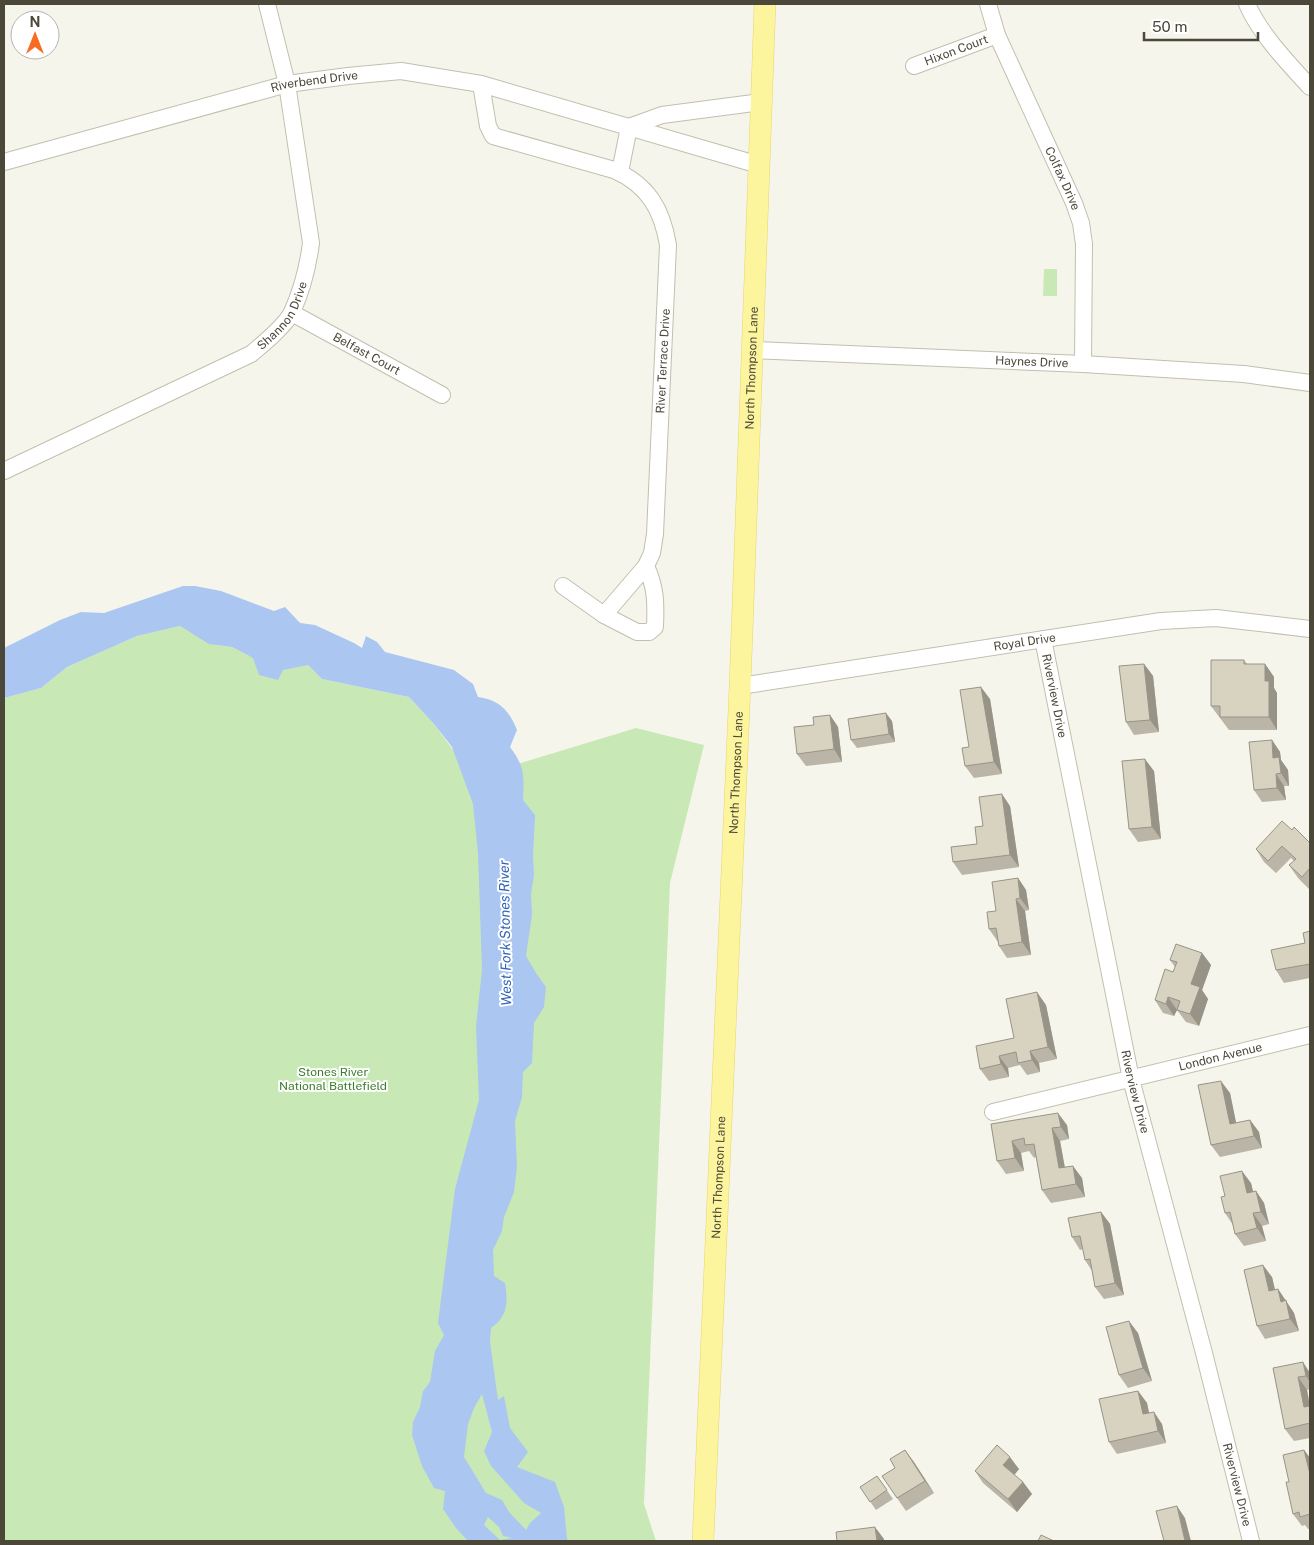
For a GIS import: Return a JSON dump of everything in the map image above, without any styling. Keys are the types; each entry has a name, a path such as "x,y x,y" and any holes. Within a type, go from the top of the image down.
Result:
{"main road":[{"name":"North Thompson Lane","path":"703,1531 740,686 765,4"}],"street":[{"name":"Shannon Drive","path":"4,471 251,354 267,341 292,313 307,268 310,243 287,84 267,4"},
{"name":"Colfax Drive","path":"988,4 997,35 1074,202 1080,223 1084,244 1083,364"},
{"path":"1247,4 1251,13 1282,56 1310,87"},
{"name":"Hixon Court","path":"914,66 997,35"},
{"name":"Riverbend Drive","path":"4,162 287,84 401,71 481,84 759,165"},
{"name":"River Terrace Drive","path":"481,84 488,126 493,136 620,172 643,188 662,218 668,245 655,534 652,553 646,566 604,615"},
{"path":"620,172 629,127 662,115 761,102"},
{"name":"Belfast Court","path":"292,313 442,395"},
{"name":"Haynes Drive","path":"753,350 1083,364 1244,374 1310,383"},
{"path":"563,586 604,615 637,632 649,632 655,627 656,602 653,580 646,566"},
{"name":"Royal Drive","path":"740,686 1161,621 1216,618 1310,629"},
{"name":"Riverview Drive","path":"1043,639 1131,1079 1204,1353 1251,1541"},
{"name":"London Avenue","path":"993,1112 1310,1034"}],"green space":[{"path":"1044,269 1057,269 1057,296 1043,296"},
{"name":"Stones River National Battlefield","path":"180,626 204,640 216,645 232,647 249,656 308,665 322,679 409,697 434,724 453,750 478,776 636,728 704,745 670,883 644,1504 656,1541 4,1541 4,698 41,688 67,667 137,636"}],"water":[{"name":"West Fork Stones River","path":"183,586 195,586 221,591 274,611 285,607 300,623 315,625 362,648 366,636 377,642 385,652 454,670 473,684 478,697 497,703 507,712 514,723 517,730 510,747 521,766 524,784 523,800 535,815 534,875 531,894 532,915 526,956 546,987 544,1007 534,1023 532,1063 523,1072 522,1097 515,1121 517,1167 514,1192 504,1217 502,1231 493,1250 494,1276 505,1283 506,1308 501,1319 491,1328 490,1342 498,1400 504,1396 510,1428 528,1452 517,1467 555,1482 564,1507 567,1539 569,1541 468,1541 443,1509 445,1491 434,1488 422,1466 412,1435 413,1422 420,1407 423,1391 430,1382 435,1351 444,1335 438,1323 455,1189 479,1100 476,1026 482,970 478,853 473,804 452,747 409,697 322,679 308,665 283,670 278,680 259,675 253,658 232,647 209,644 180,626 137,636 67,667 41,688 4,698 4,648 60,620 81,612 104,613","holes":["482,1394 492,1432 484,1451 491,1466 524,1503 541,1513 530,1523 526,1530 509,1512 502,1500 486,1493 464,1457 468,1424","488,1517 499,1527 503,1536 512,1538 500,1540 484,1525"]}],"building":[{"path":"1211,660 1244,660 1244,664 1265,664 1265,681 1269,681 1269,717 1220,717 1220,706 1211,706"},
{"path":"1144,664 1150,720 1126,722 1119,666"},
{"path":"981,687 994,762 965,766 962,748 969,747 960,690"},
{"path":"886,713 889,734 851,740 848,719"},
{"path":"830,715 834,749 797,754 794,727 814,725 813,717"},
{"path":"1272,740 1273,758 1279,757 1281,773 1276,774 1277,788 1254,790 1249,742"},
{"path":"1145,759 1152,827 1129,829 1122,761"},
{"path":"1002,794 1010,855 953,862 951,847 977,844 975,827 983,826 979,797"},
{"path":"1282,821 1292,830 1294,827 1310,843 1310,868 1302,877 1289,865 1296,859 1282,846 1268,861 1256,849"},
{"path":"1018,878 1020,898 1016,899 1022,942 999,946 996,928 989,929 987,912 996,911 992,882"},
{"path":"1310,931 1310,964 1276,970 1271,950 1305,943 1303,933"},
{"path":"1176,944 1202,953 1191,984 1200,987 1190,1014 1177,1010 1180,1001 1168,997 1166,1004 1155,1000 1165,969 1173,972 1177,962 1170,960"},
{"path":"1037,992 1048,1047 1030,1051 1032,1060 1018,1063 1016,1052 999,1056 1001,1064 980,1069 976,1046 1014,1038 1006,999"},
{"path":"1221,1081 1230,1124 1250,1120 1254,1136 1211,1145 1198,1085"},
{"path":"1058,1113 1061,1127 1052,1128 1059,1168 1073,1166 1076,1184 1042,1190 1034,1144 1025,1145 1024,1138 1012,1141 1015,1158 997,1161 991,1124"},
{"path":"1242,1171 1247,1193 1256,1191 1261,1212 1253,1213 1257,1228 1235,1234 1230,1212 1225,1213 1221,1197 1225,1196 1220,1176"},
{"path":"1101,1212 1115,1283 1095,1287 1090,1259 1085,1260 1080,1236 1072,1237 1068,1218"},
{"path":"1263,1265 1269,1291 1278,1289 1281,1302 1286,1300 1290,1319 1257,1326 1244,1270"},
{"path":"1129,1321 1143,1368 1119,1375 1106,1327"},
{"path":"1303,1362 1306,1376 1298,1377 1304,1407 1310,1406 1310,1423 1285,1429 1273,1368"},
{"path":"1138,1391 1143,1414 1154,1412 1158,1431 1109,1442 1099,1399"},
{"path":"997,1445 1010,1457 1003,1465 1023,1482 1008,1499 975,1471"},
{"path":"905,1450 925,1481 897,1498 882,1476 895,1468 890,1459"},
{"path":"1304,1450 1310,1474 1310,1514 1300,1517 1299,1512 1293,1514 1286,1482 1289,1482 1283,1455"},
{"path":"877,1476 887,1490 870,1502 860,1487"},
{"path":"1177,1506 1185,1541 1164,1541 1156,1511"},
{"path":"875,1527 877,1541 837,1541 836,1532"},
{"path":"1041,1535 1054,1541 1038,1541"}]}
